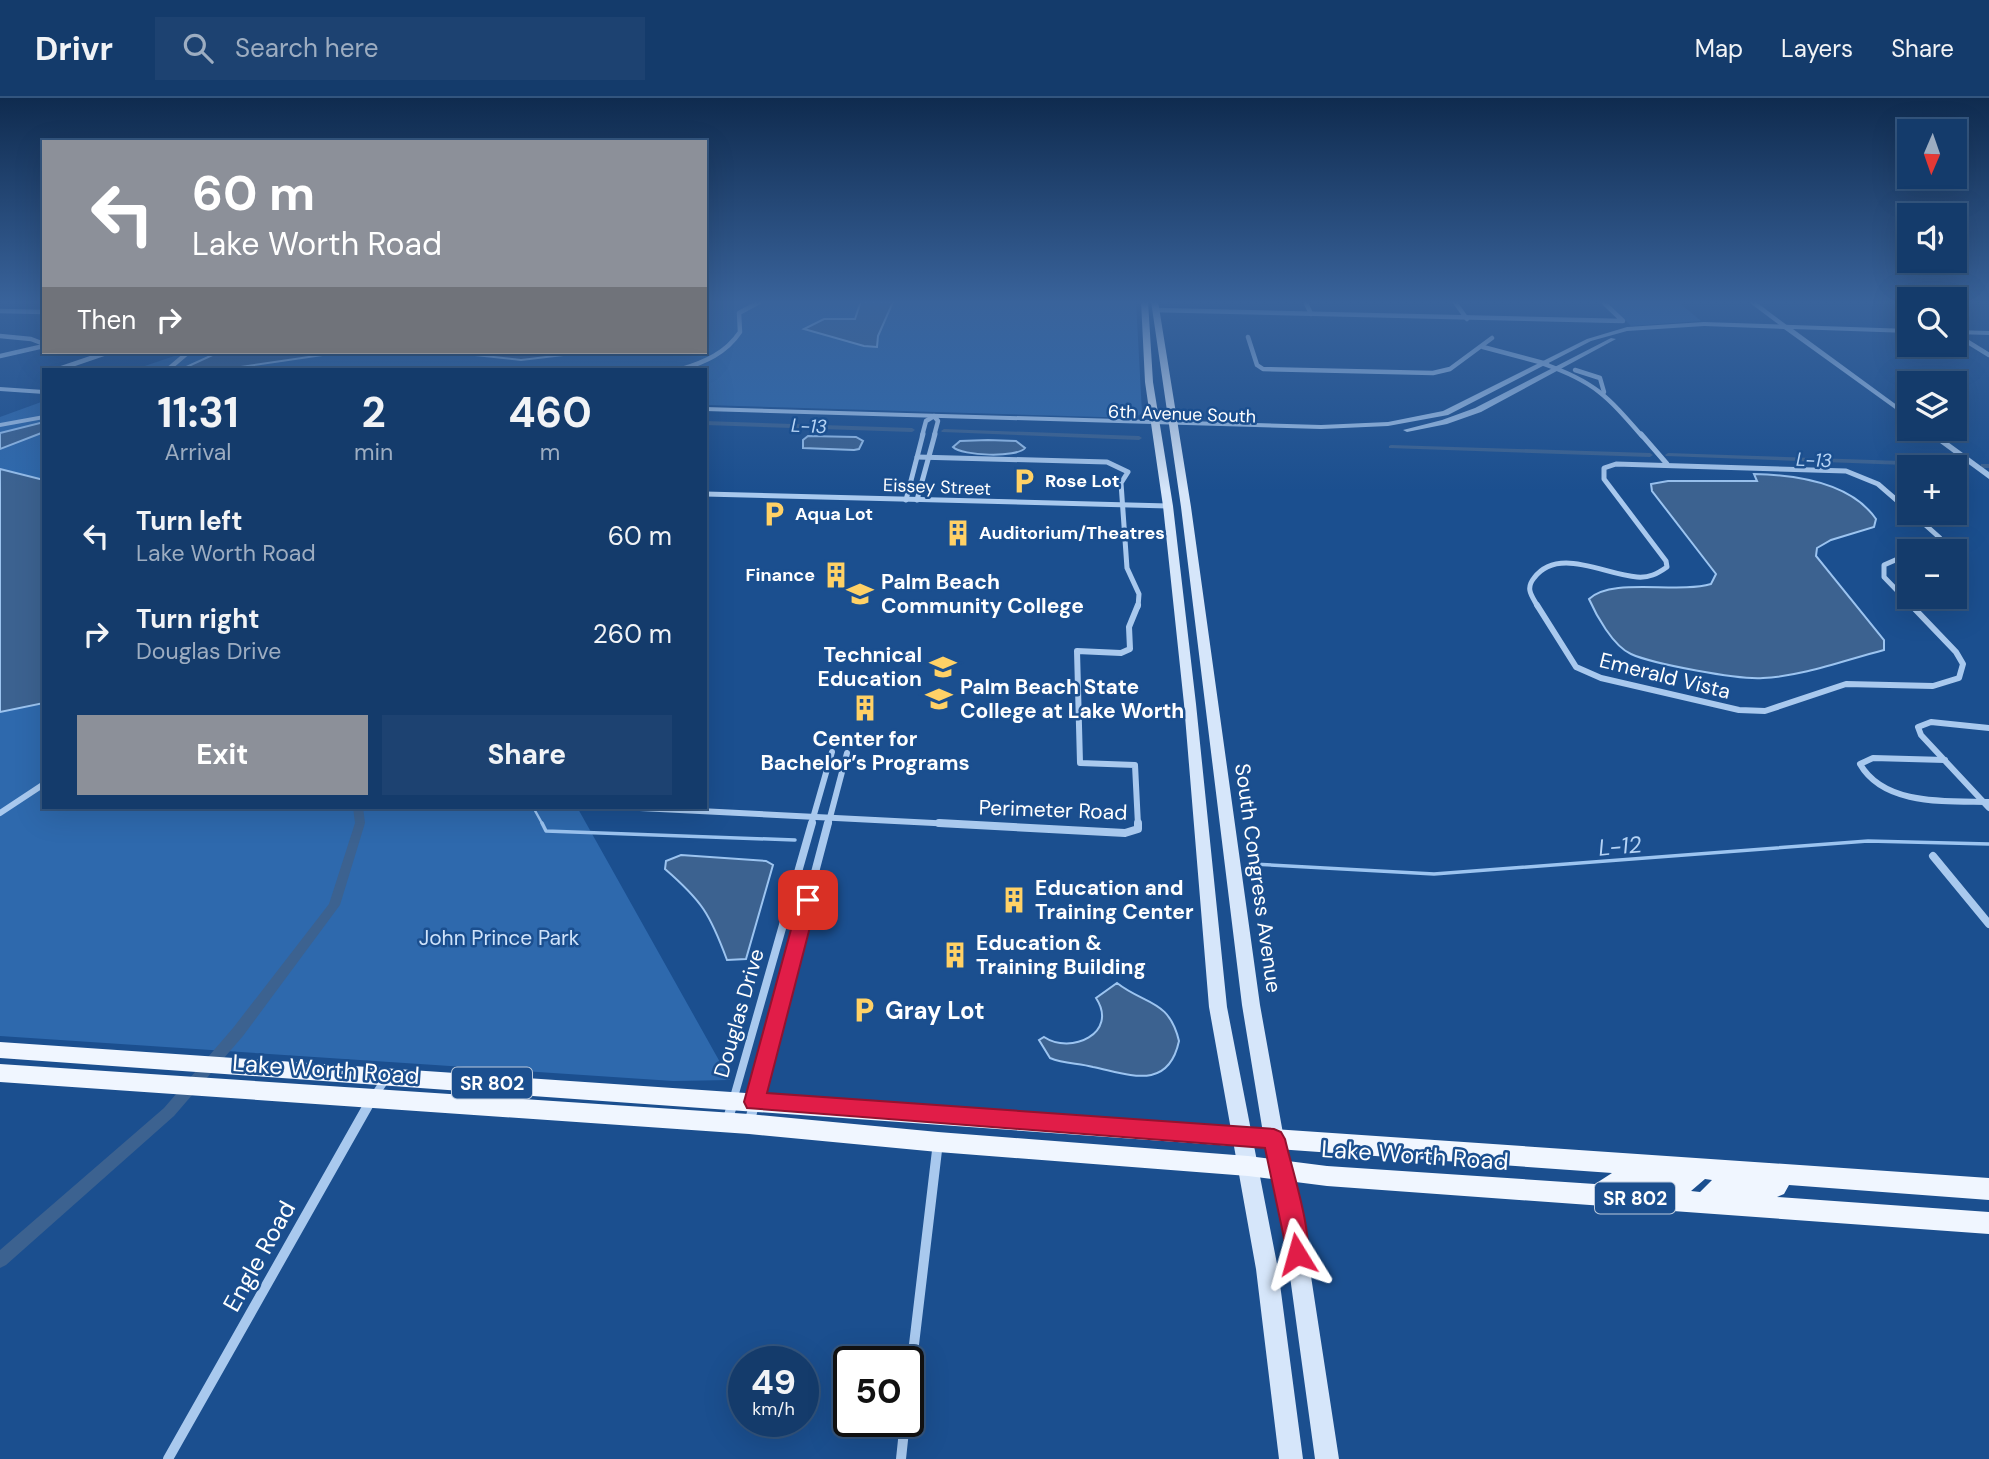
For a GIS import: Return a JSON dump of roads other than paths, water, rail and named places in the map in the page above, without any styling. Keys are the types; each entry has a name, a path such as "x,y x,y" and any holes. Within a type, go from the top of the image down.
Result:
{"main road":[{"name":"South Congress Avenue","path":"1154,365 1251,1005 1274,1139 1291,1211 1326,1459"},
{"name":"South Congress Avenue","path":"1160,365 1168,506 1218,1007 1267,1271 1291,1459"},
{"name":"Lake Worth Road","path":"0,1050 389,1075 1989,1189"},
{"path":"0,1063 60,1062 89,1056"},
{"name":"Lake Worth Road","path":"0,1073 738,1123 1281,1171 1989,1223"},
{"path":"1598,1195 1618,1181 1683,1184 1702,1168"},
{"path":"1704,1203 1723,1184 1776,1187 1783,1174"}],"street":[{"path":"1257,365 1258,367 1293,370 1433,373 1450,369 1454,365"},
{"name":"6th Avenue South","path":"1165,426 1339,427 1403,422 1455,409 1543,365"},
{"path":"1546,365 1597,376 1604,392"},
{"name":"6th Avenue South","path":"707,411 1165,426 1330,435 1408,430 1467,414 1562,365"},
{"path":"1838,365 1897,408"},
{"path":"1557,367 1579,376 1604,392 1667,464"},
{"path":"0,391 42,394"},
{"path":"0,425 42,417"},
{"path":"906,500 917,457 933,419"},
{"path":"918,500 933,419"},
{"path":"1941,441 1989,476"},
{"name":"Perimeter Road","path":"655,809 1125,833 1138,829 1135,765 1080,763 1077,651 1121,653 1130,649 1129,627 1138,608 1139,594 1127,568 1121,483 1128,472 1113,463 917,457"},
{"name":"Emerald Vista","path":"1897,501 1878,484 1846,471 1616,464 1604,468 1602,474 1666,561 1664,572 1641,577 1584,565 1559,564 1544,569 1529,584 1529,592 1576,667 1601,678 1752,712 1765,711 1846,684 1949,684 1963,672 1959,657 1914,609"},
{"name":"Eissey Street","path":"707,495 1168,506"},
{"name":"Emerald Vista","path":"1925,525 1940,539"},
{"name":"Emerald Vista","path":"1897,558 1890,560 1882,571 1897,591"},
{"path":"1987,804 1918,730 1920,724 1931,722 1989,728"},
{"name":"Douglas Drive","path":"738,1123 832,752"},
{"name":"Douglas Drive","path":"738,1123 847,753"},
{"path":"1945,760 1873,758 1860,764 1874,783 1889,792 1987,804"},
{"path":"0,813 42,785"},
{"path":"1933,856 1989,924"},
{"name":"Engle Road","path":"168,1459 372,1098 389,1075"},
{"path":"914,1346 938,1142"},
{"path":"901,1459 903,1437"}],"waterway":[{"name":"L-13","path":"707,423 912,430"},
{"name":"L-13","path":"944,431 1139,438"},
{"name":"L-13","path":"1391,447 1650,455"},
{"name":"L-13","path":"1668,455 1897,463"},
{"name":"L-13","path":"1984,466 1989,466"},
{"path":"0,1260 169,1112 238,1032 334,905 360,823 358,809"},
{"name":"L-12","path":"534,809 543,825"},
{"name":"L-12","path":"543,825 546,831 795,840"},
{"name":"L-12","path":"1253,864 1434,874 1868,841 1989,844"}],"place":[{"name":"Rose Lot","path":"1024,481"},
{"name":"Aqua Lot","path":"774,514"},
{"name":"Auditorium/Theatres","path":"958,533"},
{"name":"Finance","path":"836,575"},
{"name":"Palm Beach Community College","path":"860,594"},
{"name":"Technical Education","path":"943,667"},
{"name":"Palm Beach State College at Lake Worth","path":"939,699"},
{"name":"Center for Bachelor’s Programs","path":"865,708"},
{"name":"Education and Training Center","path":"1014,900"},
{"name":"Education & Training Building","path":"955,955"},
{"name":"Gray Lot","path":"864,1010"}],"park label":[{"name":"John Prince Park","path":"499,938"}]}
